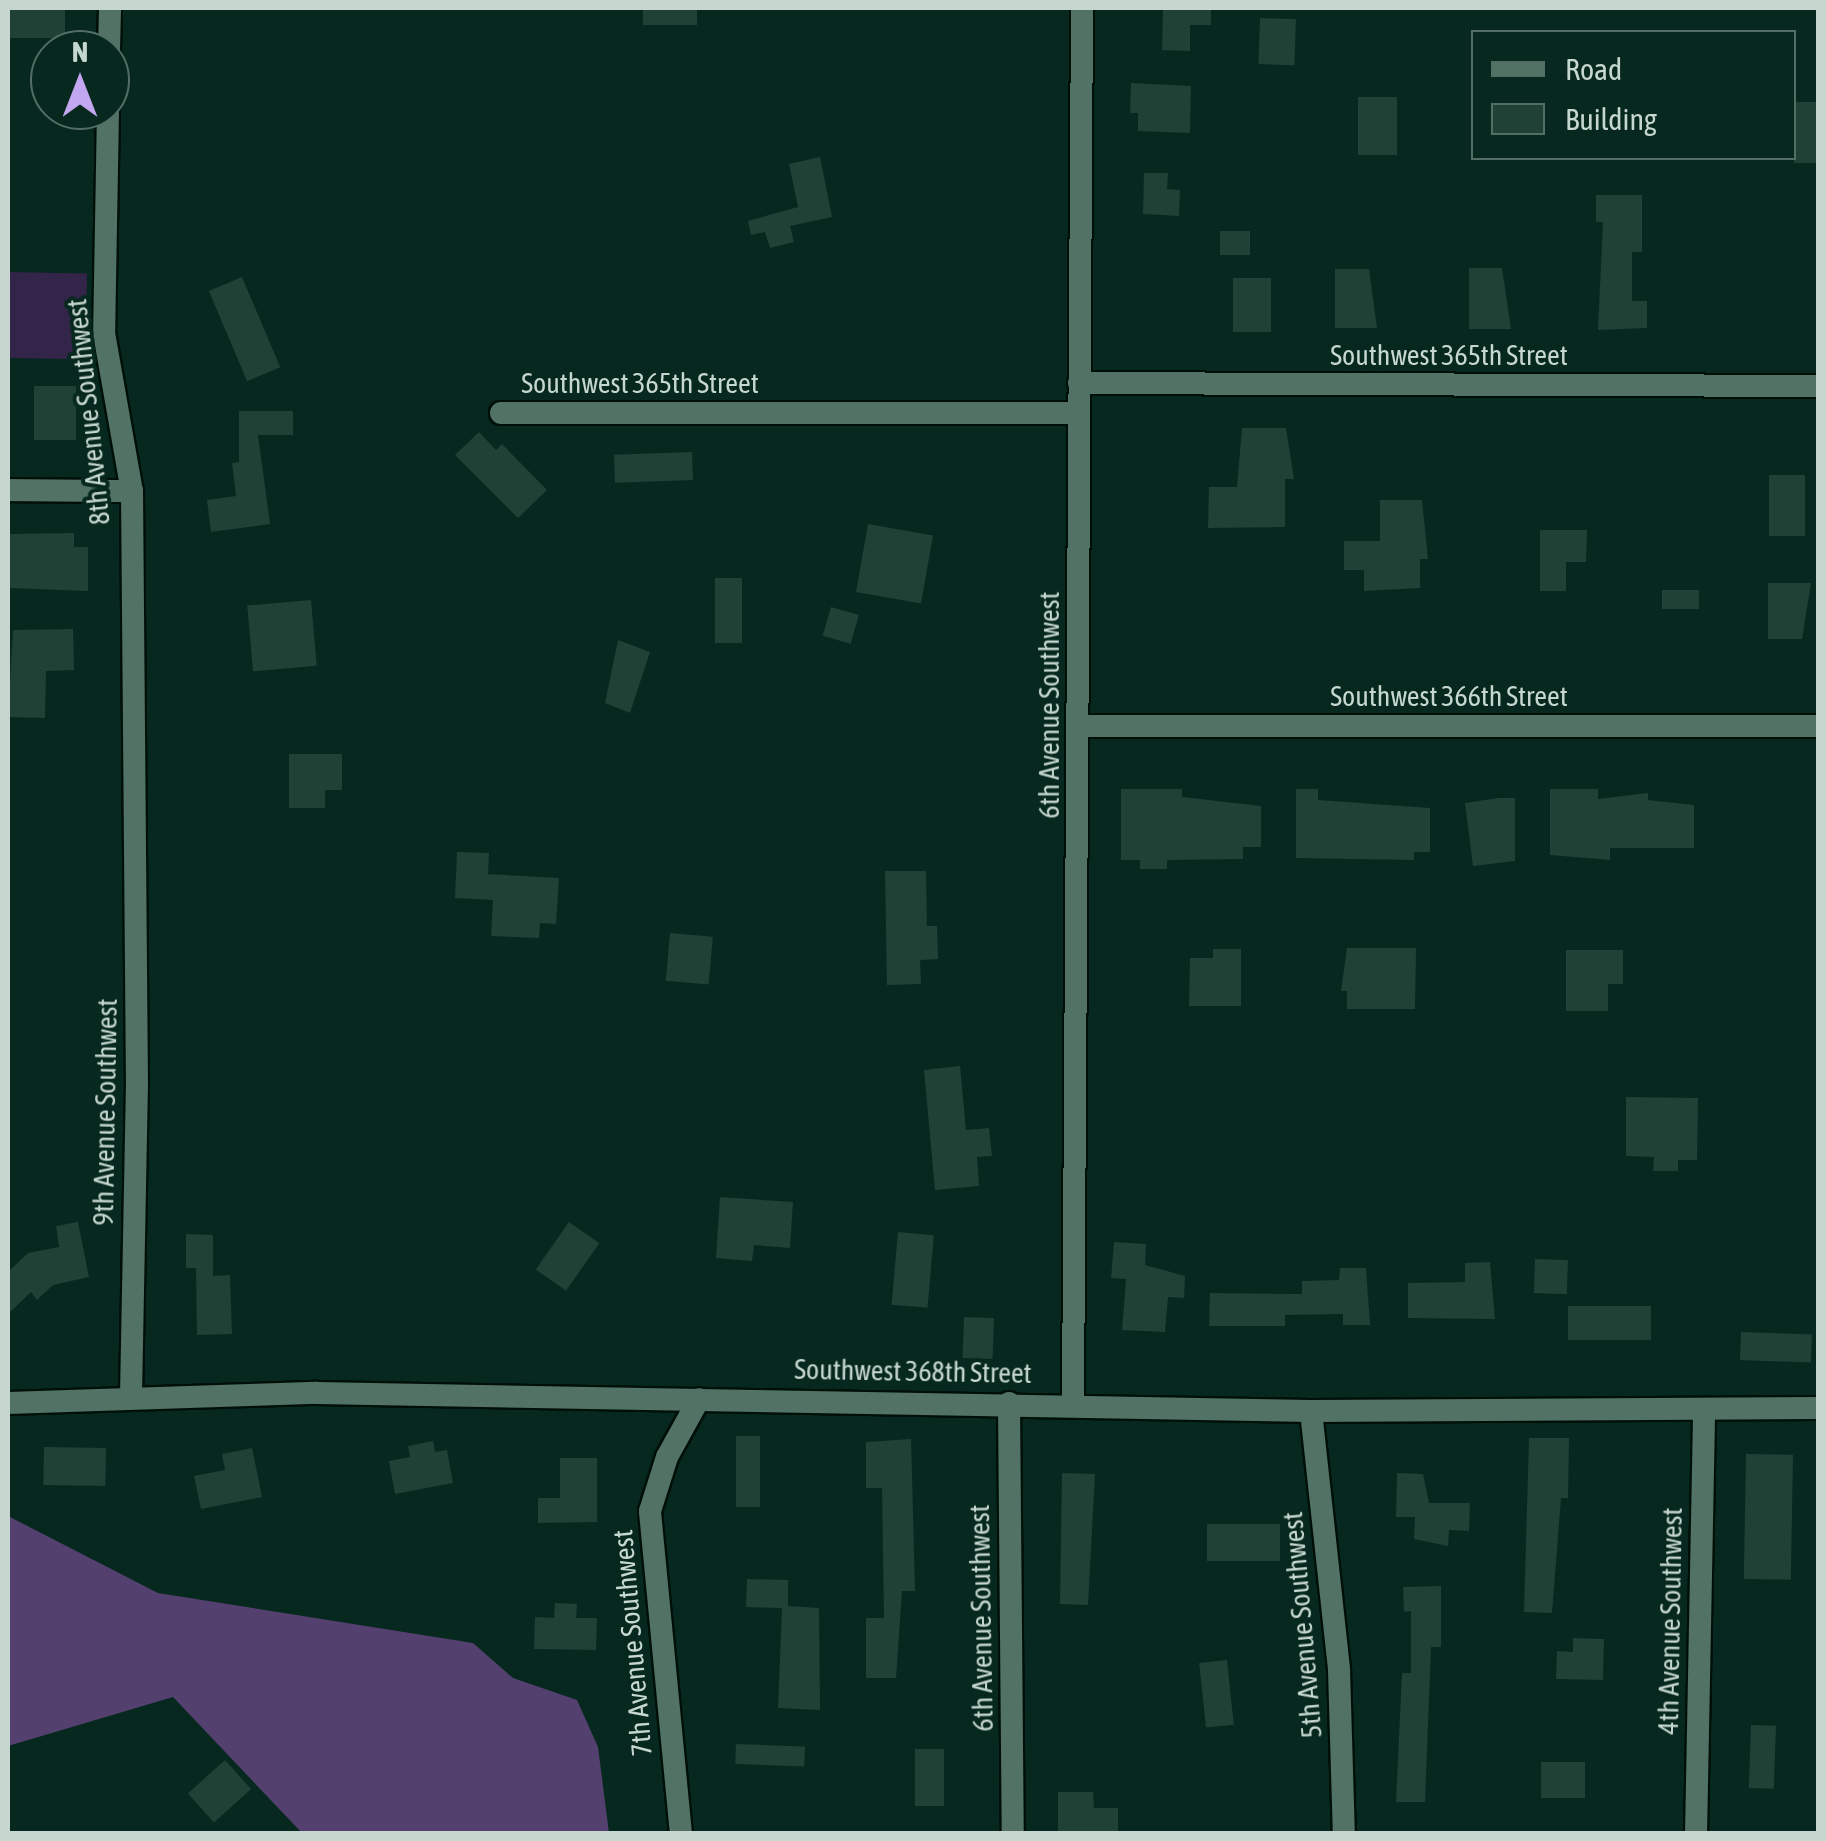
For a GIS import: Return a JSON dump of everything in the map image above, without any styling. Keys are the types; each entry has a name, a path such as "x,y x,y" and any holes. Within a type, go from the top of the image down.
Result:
{"street":[{"name":"6th Avenue Southwest","path":"1072,1403 1080,726 1082,8"},
{"name":"8th Avenue Southwest","path":"108,130 104,333 132,491 135,827"},
{"name":"Southwest 365th Street","path":"1079,383 1818,386"},
{"name":"Southwest 365th Street","path":"501,413 1078,412"},
{"path":"8,490 132,491"},
{"name":"Southwest 366th Street","path":"1080,726 1818,726"},
{"name":"9th Avenue Southwest","path":"131,1396 135,827"},
{"name":"Southwest 368th Street","path":"8,1403 131,1396 1008,1402 1311,1411 1818,1408"},
{"name":"7th Avenue Southwest","path":"681,1834 650,1511 667,1457 700,1399"},
{"name":"6th Avenue Southwest","path":"1008,1402 1014,1834"},
{"name":"4th Avenue Southwest","path":"1696,1834 1704,1410"},
{"name":"5th Avenue Southwest","path":"1311,1411 1339,1670 1344,1834"}],"shaded area":[{"path":"8,272 87,273 85,359 8,358"},
{"path":"8,1516 158,1593 473,1643 513,1678 577,1700 598,1747 609,1833 302,1833 173,1697 8,1746"}],"building":[{"path":"8,8 65,8 65,30 30,30 30,38 8,38"},
{"path":"643,8 697,8 697,25 643,25"},
{"path":"1163,8 1211,8 1211,25 1190,25 1190,51 1162,50"},
{"path":"1260,18 1296,19 1294,65 1258,64"},
{"path":"1131,83 1191,86 1190,133 1138,131 1138,113 1130,113"},
{"path":"1358,97 1397,97 1397,155 1358,155"},
{"path":"1796,102 1818,102 1818,163 1794,163"},
{"path":"820,157 832,217 790,226 794,242 770,248 765,232 751,235 748,221 798,207 789,164"},
{"path":"1144,173 1168,173 1167,189 1180,190 1179,216 1143,214"},
{"path":"1596,195 1642,195 1642,252 1632,252 1632,301 1647,301 1647,328 1598,330 1603,222 1596,222"},
{"path":"1220,231 1250,231 1250,255 1220,255"},
{"path":"1469,268 1502,268 1511,329 1469,329"},
{"path":"1335,269 1369,269 1377,328 1335,328"},
{"path":"242,277 280,367 247,381 209,291"},
{"path":"1233,278 1271,278 1271,332 1233,332"},
{"path":"34,386 76,386 76,440 34,440"},
{"path":"239,411 293,411 293,435 258,435 270,524 211,532 207,500 236,496 232,463 239,462"},
{"path":"1242,428 1286,428 1294,479 1285,479 1285,527 1208,528 1209,487 1237,487"},
{"path":"479,432 496,450 502,444 547,490 518,518 455,455"},
{"path":"692,452 693,480 615,483 614,455"},
{"path":"1769,475 1805,475 1805,536 1769,536"},
{"path":"1380,500 1422,500 1428,559 1420,559 1420,588 1364,591 1364,570 1344,570 1344,541 1380,541"},
{"path":"868,524 933,535 921,603 856,592"},
{"path":"1540,530 1587,530 1586,562 1566,562 1566,591 1540,591"},
{"path":"74,533 74,547 88,547 88,591 8,588 8,534"},
{"path":"715,578 742,578 742,643 715,643"},
{"path":"1768,583 1811,583 1802,639 1768,639"},
{"path":"1662,590 1699,590 1699,609 1662,609"},
{"path":"311,600 317,666 253,671 247,606"},
{"path":"831,607 859,615 851,644 823,636"},
{"path":"73,629 74,670 46,671 45,718 8,717 13,630"},
{"path":"618,640 650,652 630,713 605,703"},
{"path":"289,754 342,754 342,790 325,790 325,808 289,808"},
{"path":"1121,789 1182,789 1182,797 1261,806 1261,847 1243,847 1243,859 1167,860 1167,869 1140,869 1140,860 1121,860"},
{"path":"1296,789 1318,789 1318,800 1430,808 1430,852 1414,852 1414,860 1296,858"},
{"path":"1550,789 1598,789 1598,799 1648,793 1648,800 1694,805 1694,848 1610,848 1610,860 1550,855"},
{"path":"1515,798 1515,861 1473,866 1465,803"},
{"path":"457,852 489,853 488,874 559,878 556,924 540,923 539,938 491,936 493,900 455,898"},
{"path":"885,871 926,871 927,926 937,926 938,959 920,960 921,984 887,985"},
{"path":"670,933 713,937 709,985 666,981"},
{"path":"1347,948 1416,948 1415,1009 1347,1009 1347,991 1341,991"},
{"path":"1213,949 1241,949 1241,1006 1189,1006 1190,958 1213,958"},
{"path":"1566,950 1623,950 1623,984 1608,984 1608,1011 1566,1011"},
{"path":"960,1066 966,1130 989,1128 992,1156 977,1157 979,1186 935,1190 924,1070"},
{"path":"1626,1097 1698,1098 1697,1160 1678,1160 1678,1171 1653,1171 1654,1157 1626,1156"},
{"path":"720,1197 793,1202 790,1248 754,1245 752,1261 716,1258"},
{"path":"78,1222 89,1277 53,1285 37,1300 31,1292 8,1314 8,1272 28,1253 59,1247 56,1226"},
{"path":"569,1222 599,1243 566,1291 536,1270"},
{"path":"898,1232 934,1235 928,1308 892,1305"},
{"path":"186,1234 213,1235 213,1276 230,1275 232,1334 197,1335 196,1268 186,1268"},
{"path":"1114,1242 1146,1244 1145,1265 1185,1276 1184,1298 1168,1297 1165,1332 1122,1330 1126,1279 1111,1278"},
{"path":"1535,1259 1568,1260 1567,1294 1534,1293"},
{"path":"1490,1262 1495,1319 1408,1318 1408,1283 1465,1282 1465,1263"},
{"path":"1340,1268 1366,1268 1370,1325 1343,1325 1343,1314 1285,1315 1285,1326 1209,1326 1210,1293 1302,1294 1302,1281 1339,1280"},
{"path":"1568,1306 1651,1306 1651,1340 1568,1340"},
{"path":"964,1317 994,1318 993,1359 963,1358"},
{"path":"1741,1332 1812,1334 1811,1362 1740,1360"},
{"path":"736,1436 760,1436 760,1507 736,1507"},
{"path":"1529,1438 1569,1438 1568,1498 1561,1498 1552,1613 1524,1612"},
{"path":"911,1439 915,1591 902,1591 896,1678 866,1678 866,1618 884,1618 882,1488 866,1488 866,1442"},
{"path":"433,1441 435,1452 447,1450 453,1483 395,1494 389,1461 410,1457 408,1446"},
{"path":"44,1447 106,1448 105,1486 43,1485"},
{"path":"252,1448 262,1497 201,1509 194,1476 225,1470 222,1454"},
{"path":"1746,1454 1793,1455 1791,1580 1744,1579"},
{"path":"560,1458 597,1458 597,1522 538,1523 538,1498 560,1498"},
{"path":"1062,1473 1095,1474 1088,1605 1060,1604"},
{"path":"1397,1473 1423,1474 1429,1503 1470,1503 1469,1531 1449,1530 1448,1546 1414,1539 1415,1517 1396,1517"},
{"path":"1207,1524 1280,1524 1280,1561 1207,1561"},
{"path":"747,1579 788,1580 788,1606 819,1608 820,1710 778,1708 782,1608 746,1607"},
{"path":"1441,1586 1441,1647 1431,1647 1425,1802 1396,1802 1402,1673 1411,1673 1411,1611 1404,1612 1403,1587"},
{"path":"555,1603 577,1604 576,1618 597,1618 596,1650 534,1649 535,1617 554,1618"},
{"path":"1573,1638 1604,1639 1603,1680 1556,1679 1557,1651 1573,1652"},
{"path":"1227,1660 1234,1725 1206,1728 1199,1663"},
{"path":"1751,1725 1776,1726 1774,1789 1749,1788"},
{"path":"736,1744 805,1746 804,1766 735,1764"},
{"path":"915,1749 944,1749 944,1806 915,1806"},
{"path":"225,1760 251,1789 214,1822 188,1793"},
{"path":"1541,1762 1585,1762 1585,1798 1541,1798"},
{"path":"1058,1792 1093,1792 1094,1808 1118,1808 1118,1834 1058,1834"}]}
